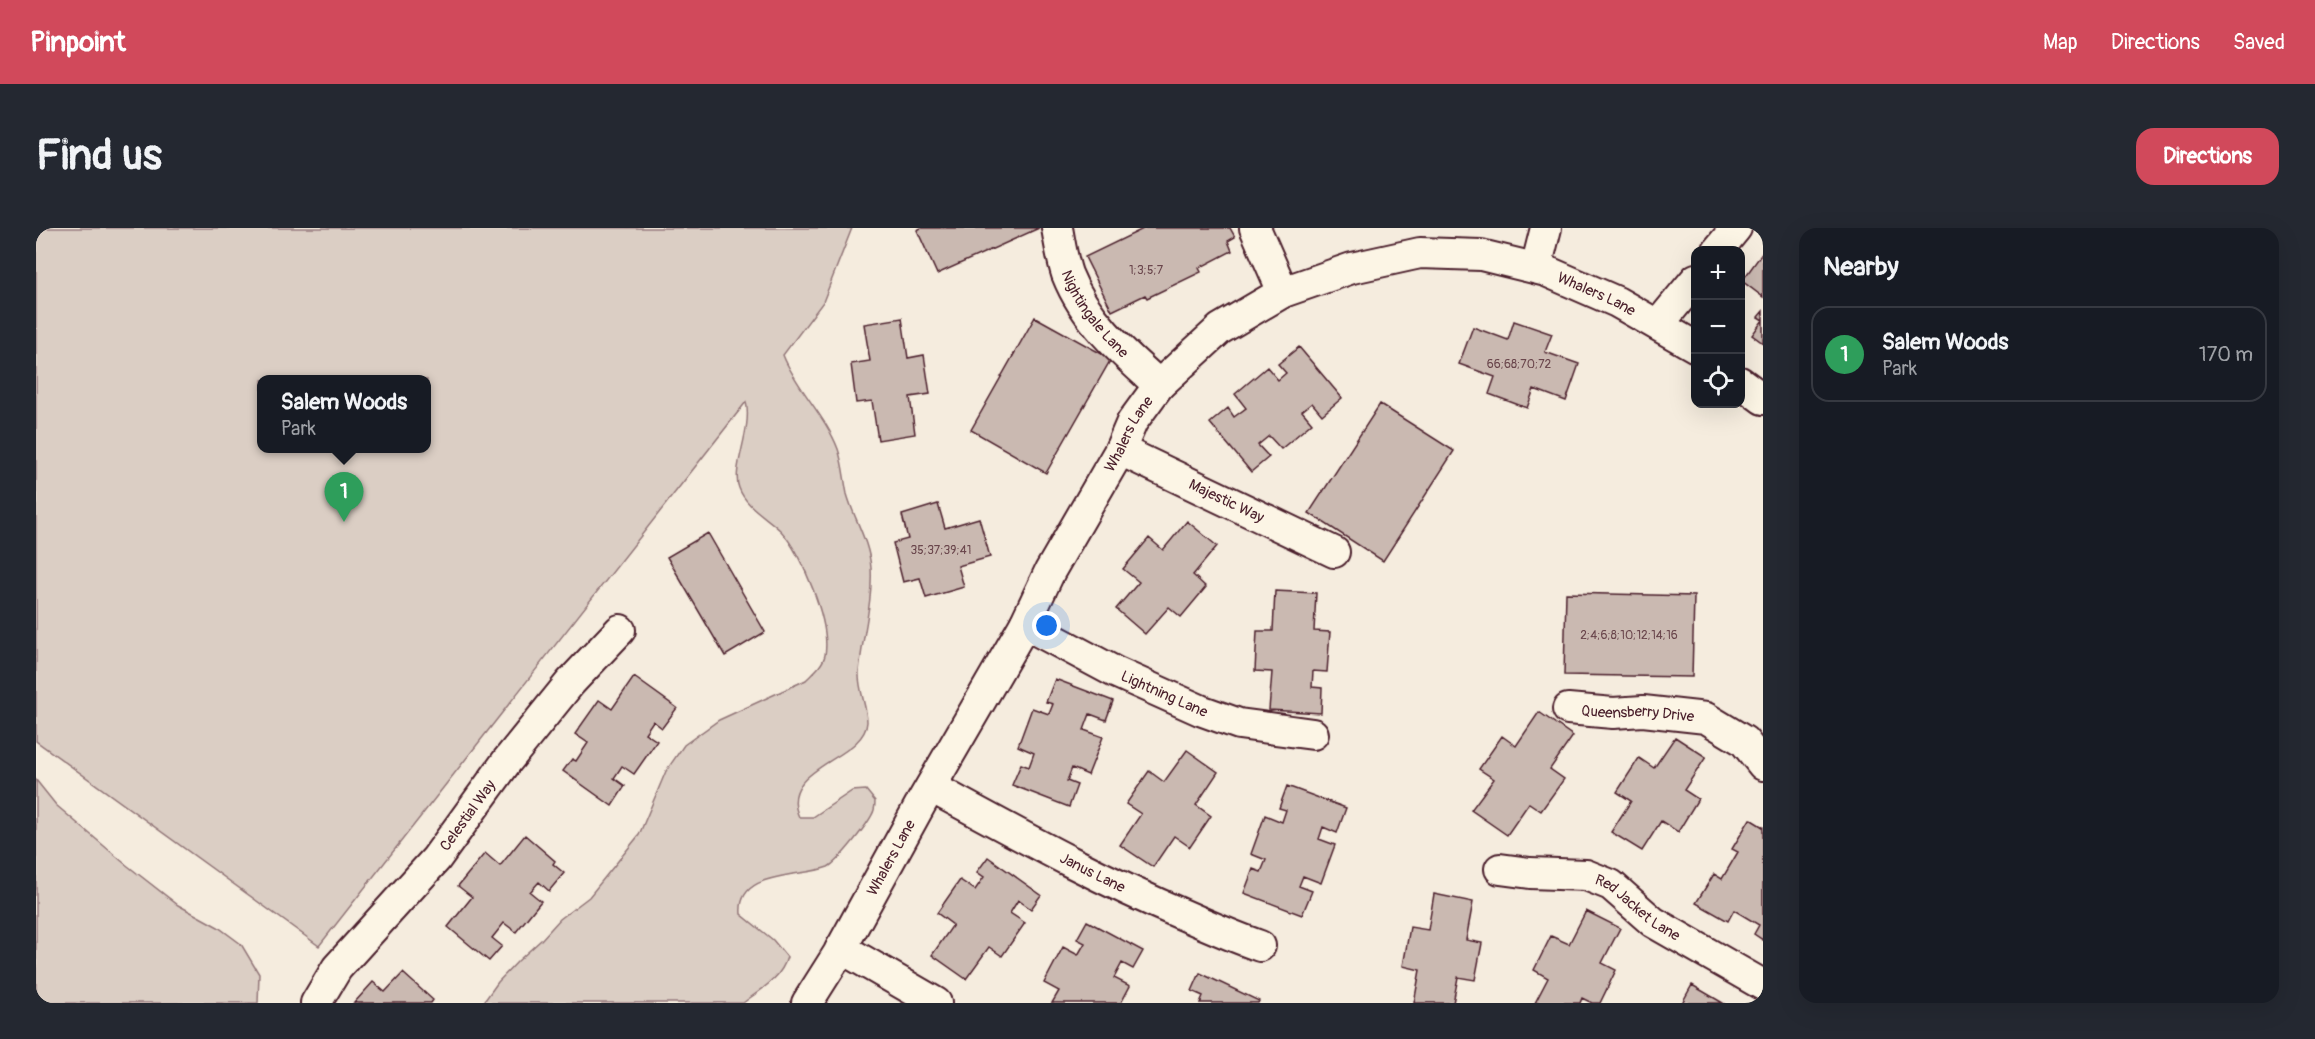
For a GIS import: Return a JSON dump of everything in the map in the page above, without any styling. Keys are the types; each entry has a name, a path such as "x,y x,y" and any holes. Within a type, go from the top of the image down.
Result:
{"street":[{"name":"Nightingale Lane","path":"1057,228 1068,276 1086,310 1115,346 1159,385"},
{"path":"1255,228 1283,292"},
{"path":"1536,268 1546,228"},
{"path":"1721,246 1736,228"},
{"name":"Whalers Lane","path":"807,1003 842,948 1025,624 1050,571 1120,450 1132,422 1159,385 1220,329 1283,292 1352,268 1420,253 1481,255 1536,268 1617,302 1691,346"},
{"path":"1658,325 1691,284"},
{"path":"1745,386 1763,399"},
{"name":"Majestic Way","path":"1120,450 1334,552"},
{"name":"Lightning Lane","path":"1025,624 1124,676 1200,710 1239,724 1313,734"},
{"name":"Celestial Way","path":"316,1003 337,968 436,859 507,760 570,683 620,630"},
{"name":"Queensberry Drive","path":"1568,709 1613,713 1643,711 1706,718 1744,741 1763,765"},
{"name":"Janus Lane","path":"931,787 1146,900 1227,935 1260,946"},
{"name":"Red Jacket Lane","path":"1500,869 1530,873 1586,875 1611,885 1653,922 1763,985"},
{"path":"842,948 936,1003"}],"shaded area":[{"path":"36,228 852,228 823,302 783,355 838,449 847,494 870,558 870,594 859,672 867,722 863,735 852,746 810,775 800,786 795,800 799,817 813,817 852,791 866,790 875,801 875,807 861,832 833,864 759,883 749,890 742,900 741,914 773,940 787,957 780,972 763,989 743,1003 483,1003 498,982 560,919 589,897 639,835 666,771 684,745 719,720 806,680 824,659 826,641 824,625 806,572 781,531 747,501 739,488 738,470 747,424 746,402 319,946 36,741"},
{"path":"36,780 56,805 124,863 178,905 218,927 241,944 259,974 258,1003 36,1003"}],"building":[{"path":"921,228 1039,228 937,274 917,230"},
{"path":"1145,228 1230,228 1235,237 1228,241 1232,251 1199,268 1201,272 1147,298 1145,295 1112,311 1085,257"},
{"path":"1763,252 1763,297 1745,283 1745,277"},
{"path":"1035,317 1111,359 1046,473 971,430"},
{"path":"902,318 908,358 924,355 930,394 910,397 915,434 878,440 872,401 856,403 851,364 870,361 864,324"},
{"path":"1763,320 1763,343 1752,335"},
{"path":"1514,321 1552,334 1545,352 1579,364 1566,401 1534,389 1527,408 1489,394 1495,377 1459,364 1473,327 1508,340"},
{"path":"1299,347 1342,398 1322,415 1312,403 1302,411 1312,423 1281,449 1269,436 1258,445 1269,457 1251,472 1210,423 1228,408 1234,417 1246,408 1235,394 1267,367 1278,380 1286,373 1278,364"},
{"path":"1380,404 1454,451 1383,561 1309,513"},
{"path":"938,504 945,528 979,518 990,557 958,566 964,587 926,598 920,578 903,582 893,543 908,539 902,515"},
{"path":"1187,521 1217,546 1193,575 1206,587 1181,617 1169,607 1145,634 1116,609 1139,582 1123,569 1149,538 1163,550"},
{"path":"708,533 765,632 725,656 667,557"},
{"path":"1275,591 1316,593 1314,631 1330,632 1327,672 1313,671 1312,687 1322,688 1321,713 1269,710 1272,672 1255,671 1257,631 1273,631"},
{"path":"1566,593 1694,596 1692,677 1564,675"},
{"path":"634,677 677,708 662,728 653,721 645,733 657,741 634,774 622,766 614,778 625,786 612,806 563,771 572,759 576,761 588,743 575,734 599,700 612,709"},
{"path":"1055,679 1113,701 1106,720 1090,714 1084,730 1103,737 1088,775 1072,768 1067,781 1077,785 1069,807 1012,785 1021,764 1029,767 1034,753 1018,746 1032,708 1049,714 1053,704 1046,702"},
{"path":"1539,712 1573,736 1550,769 1564,779 1541,811 1529,803 1507,835 1471,810 1494,779 1479,769 1502,736 1516,746"},
{"path":"1675,737 1706,757 1684,790 1698,799 1678,832 1661,821 1642,851 1611,832 1631,801 1617,792 1639,758 1654,768"},
{"path":"1187,750 1218,772 1196,805 1211,816 1190,847 1174,836 1153,867 1120,845 1141,814 1126,804 1149,771 1164,782"},
{"path":"1287,786 1346,808 1337,833 1323,827 1319,839 1335,845 1321,883 1303,876 1299,886 1312,891 1302,915 1244,893 1253,869 1261,872 1266,860 1251,854 1265,815 1282,822 1286,810 1279,808"},
{"path":"1750,819 1763,827 1763,940 1754,934 1759,925 1734,910 1728,921 1696,903 1714,874 1722,879 1738,852 1732,849"},
{"path":"525,835 555,861 553,864 564,873 549,891 539,882 530,892 541,901 516,932 504,923 492,938 502,946 489,961 448,927 472,897 458,886 485,853 500,866"},
{"path":"988,857 1041,895 1031,909 1018,900 1010,913 1025,923 1002,956 989,947 966,979 932,955 953,925 937,913 960,880 975,890 984,877 977,872"},
{"path":"1434,894 1473,902 1466,940 1482,943 1475,980 1458,977 1453,1003 1414,1003 1420,970 1403,966 1410,927 1428,930"},
{"path":"1586,911 1620,928 1602,963 1616,970 1600,1003 1592,1003 1582,998 1580,1003 1535,1003 1548,978 1534,970 1551,936 1569,944"},
{"path":"1087,921 1143,951 1133,969 1122,963 1114,978 1130,986 1121,1003 1052,1003 1059,991 1044,983 1063,947 1078,955 1085,943 1077,939"},
{"path":"403,973 433,1000 431,1003 354,1003 373,982 385,992"},
{"path":"1200,973 1259,1001 1258,1003 1200,1003 1203,996 1192,991"},
{"path":"1692,985 1723,1003 1682,1003"}],"place":[{"name":"Salem Woods","path":"344,522"}]}
